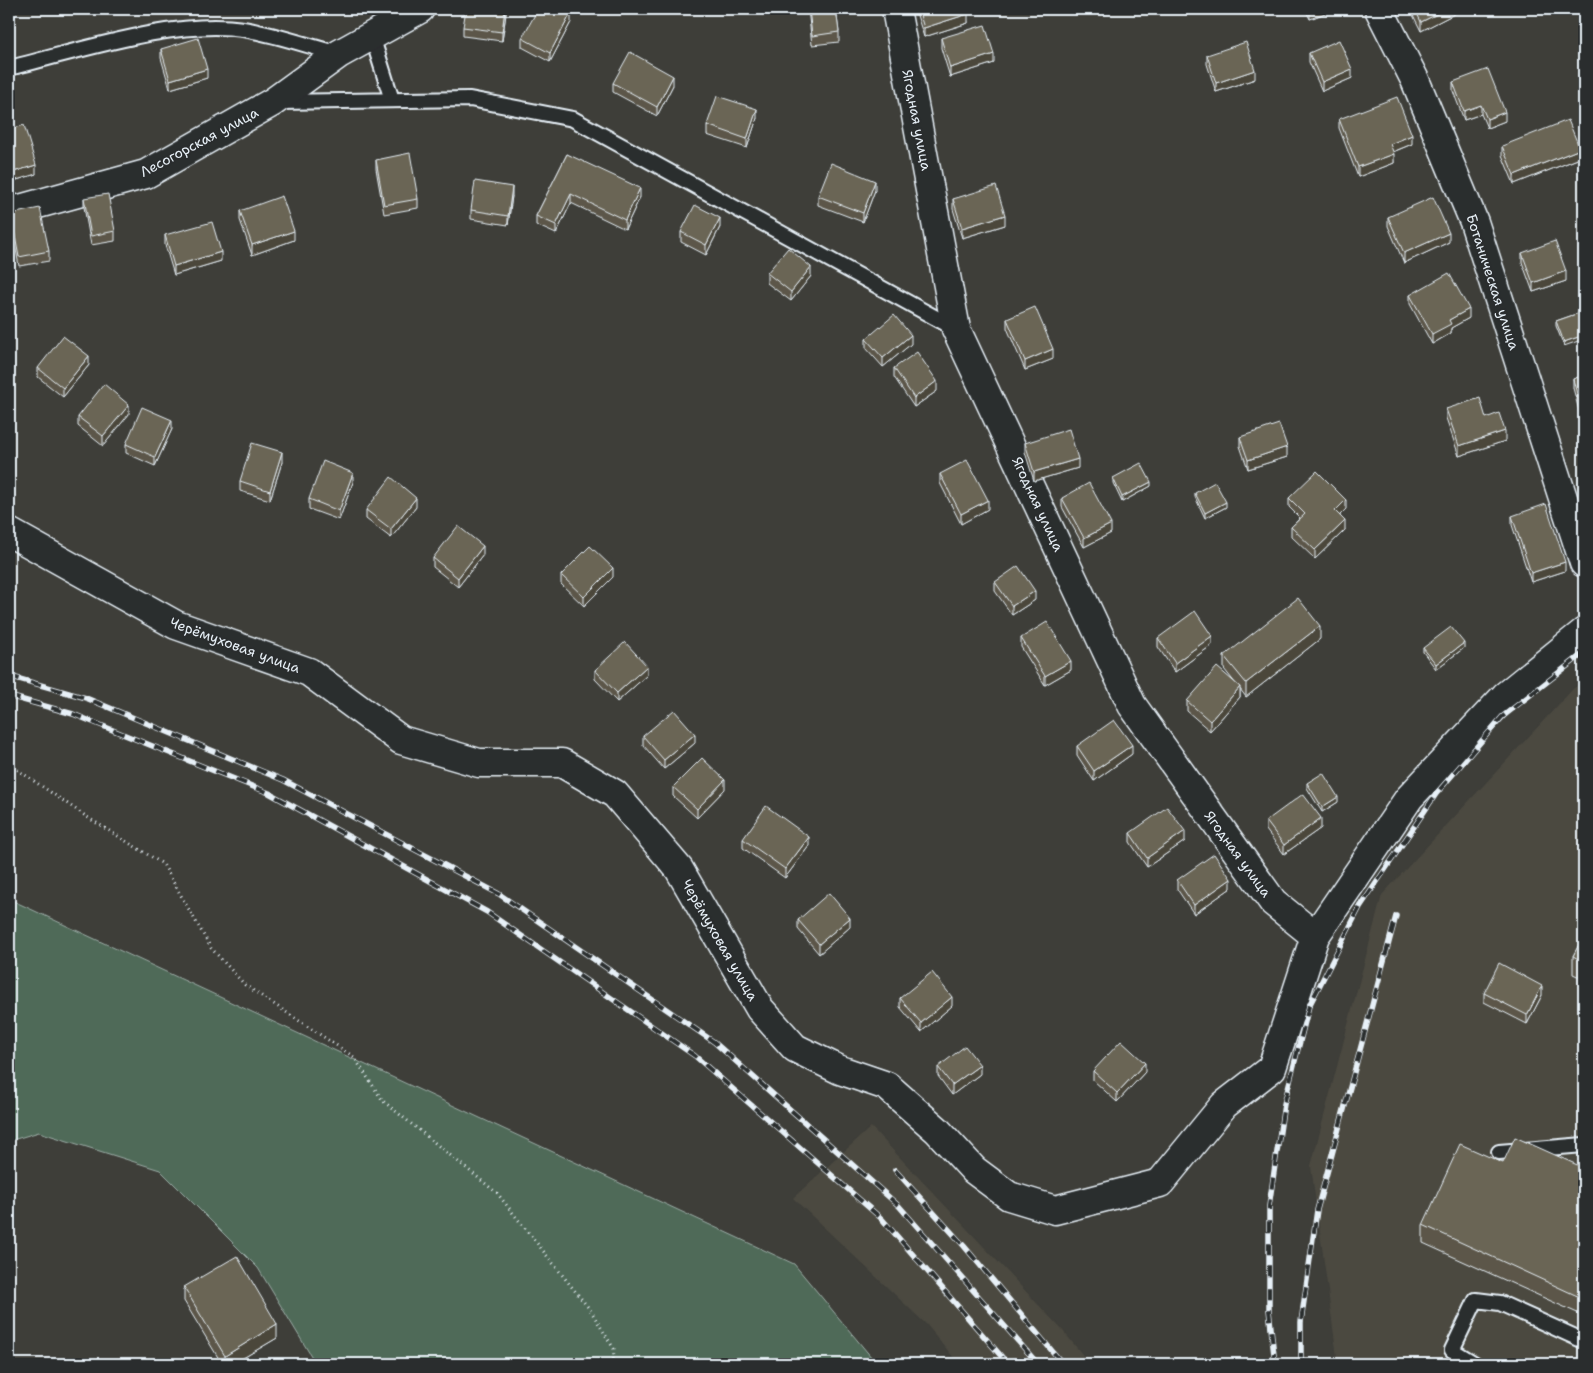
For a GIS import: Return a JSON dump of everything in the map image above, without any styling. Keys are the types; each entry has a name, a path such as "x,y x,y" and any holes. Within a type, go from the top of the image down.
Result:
{"street":[{"name":"Лесогорская улица","path":"9,212 146,174 273,102 339,54 420,9"},
{"name":"Ягодная улица","path":"896,9 956,329 1132,705 1273,902 1315,936"},
{"name":"Ботаническая улица","path":"1379,9 1415,80 1474,222 1584,563"},
{"name":"Черёмуховая улица","path":"9,532 176,626 309,672 401,740 479,763 562,763 615,794 679,869 760,1009 795,1048 840,1070 888,1086 937,1130 974,1170 1009,1196 1055,1210 1160,1183 1224,1105 1272,1068 1315,936 1408,798 1505,696 1584,632"}],"lane":[{"path":"9,68 113,42 200,26 243,29 339,54"},
{"path":"372,36 392,100"},
{"path":"273,102 470,99 573,119 956,329"},
{"path":"1499,1152 1584,1145"},
{"path":"1475,1364 1452,1350 1476,1300 1500,1303 1584,1341"}],"path":[{"path":"9,764 87,817 163,864 211,948 245,985 354,1057 383,1101 497,1193 590,1311 614,1349 613,1364"}],"shaded area":[{"path":"1584,681 1584,1364 1338,1364 1311,1166 1382,895 1573,689"},
{"path":"871,1127 1063,1331 1090,1364 959,1364 927,1325 793,1198"}],"green space":[{"path":"9,899 794,1264 877,1364 316,1364 258,1268 160,1170 39,1132 9,1141"}],"building":[{"path":"466,9 505,9 502,32 463,27"},
{"path":"538,9 563,9 571,13 550,53 522,38"},
{"path":"809,9 836,9 839,32 812,36"},
{"path":"918,9 966,9 968,14 924,28"},
{"path":"1415,9 1447,9 1421,22"},
{"path":"985,25 994,54 950,68 941,38"},
{"path":"198,38 207,69 170,80 161,49"},
{"path":"1339,40 1352,69 1322,82 1309,53"},
{"path":"1246,42 1255,70 1216,83 1207,55"},
{"path":"630,52 673,76 657,107 613,83"},
{"path":"1488,69 1505,112 1487,119 1481,105 1464,111 1453,82"},
{"path":"717,96 757,109 747,139 707,125"},
{"path":"1397,97 1412,135 1390,144 1394,154 1358,167 1339,119"},
{"path":"1568,120 1580,149 1514,175 1502,146"},
{"path":"24,125 36,165 10,173 9,130"},
{"path":"410,153 418,199 384,205 376,160"},
{"path":"567,154 640,188 625,220 571,194 556,225 536,216"},
{"path":"831,163 875,181 863,213 818,196"},
{"path":"475,181 512,187 508,216 471,210"},
{"path":"996,186 1005,215 962,228 953,199"},
{"path":"108,194 115,231 91,236 84,198"},
{"path":"282,196 294,231 252,245 240,211"},
{"path":"1433,197 1449,233 1404,253 1388,217"},
{"path":"695,205 720,218 706,245 681,232"},
{"path":"40,208 49,251 19,257 11,214"},
{"path":"212,222 221,252 174,266 165,235"},
{"path":"1555,241 1566,271 1533,283 1522,253"},
{"path":"788,248 811,267 791,292 767,273"},
{"path":"1449,273 1469,309 1449,320 1451,324 1432,334 1410,295"},
{"path":"1035,307 1053,349 1025,361 1007,319"},
{"path":"1582,312 1584,335 1564,342 1556,321"},
{"path":"894,315 911,335 883,358 866,339"},
{"path":"63,336 89,356 63,388 38,368"},
{"path":"917,352 937,381 914,398 894,368"},
{"path":"1584,375 1584,416 1583,417 1573,379"},
{"path":"104,384 129,405 103,436 78,417"},
{"path":"1480,398 1486,418 1499,413 1505,431 1459,446 1446,409"},
{"path":"142,407 172,420 155,457 126,444"},
{"path":"1279,424 1287,447 1248,460 1240,437"},
{"path":"1069,429 1078,459 1034,472 1025,443"},
{"path":"252,443 282,452 270,491 240,481"},
{"path":"967,460 988,500 961,514 940,474"},
{"path":"323,461 353,473 339,511 309,499"},
{"path":"1141,463 1151,482 1122,497 1113,478"},
{"path":"1317,471 1346,500 1335,511 1345,521 1315,550 1291,527 1305,514 1289,498"},
{"path":"391,477 416,498 391,529 366,510"},
{"path":"1215,482 1226,502 1205,513 1195,493"},
{"path":"1089,483 1111,524 1084,538 1062,498"},
{"path":"1546,504 1565,562 1531,573 1512,516"},
{"path":"458,526 483,546 458,578 433,558"},
{"path":"590,546 613,568 584,597 561,575"},
{"path":"1018,566 1035,591 1012,606 995,582"},
{"path":"1298,598 1320,626 1246,683 1224,656"},
{"path":"1195,611 1212,636 1175,663 1158,638"},
{"path":"1047,622 1071,661 1045,676 1021,638"},
{"path":"1451,627 1464,643 1436,664 1423,648"},
{"path":"625,642 647,666 617,693 595,670"},
{"path":"1217,667 1240,687 1210,721 1187,701"},
{"path":"674,710 695,734 664,760 643,736"},
{"path":"1114,720 1132,745 1094,771 1077,746"},
{"path":"702,758 725,780 697,809 673,787"},
{"path":"1323,773 1338,797 1322,807 1307,783"},
{"path":"1303,794 1321,818 1284,845 1266,821"},
{"path":"766,806 809,837 785,869 743,839"},
{"path":"1167,807 1185,831 1147,858 1130,833"},
{"path":"1214,854 1231,879 1194,905 1177,880"},
{"path":"829,893 850,918 819,944 798,920"},
{"path":"1584,935 1584,962 1573,956"},
{"path":"1499,963 1542,986 1527,1015 1484,993"},
{"path":"932,972 952,997 921,1023 900,998"},
{"path":"1121,1041 1145,1063 1117,1093 1093,1071"},
{"path":"965,1046 980,1065 952,1085 938,1067"},
{"path":"1515,1137 1584,1168 1584,1299 1423,1225 1460,1144 1503,1163"},
{"path":"237,1256 277,1324 225,1356 184,1287"}],"railway":[{"path":"1275,1364 1269,1310 1269,1206 1284,1104 1309,1006 1360,907 1436,794 1502,717 1584,653"},
{"path":"9,676 86,698 283,780 499,894 714,1042 899,1206 1038,1364"},
{"path":"9,696 73,714 269,793 487,912 695,1056 882,1219 1008,1364"},
{"path":"1301,1364 1301,1322 1317,1210 1396,916"},
{"path":"895,1170 964,1246 1063,1364"}]}
